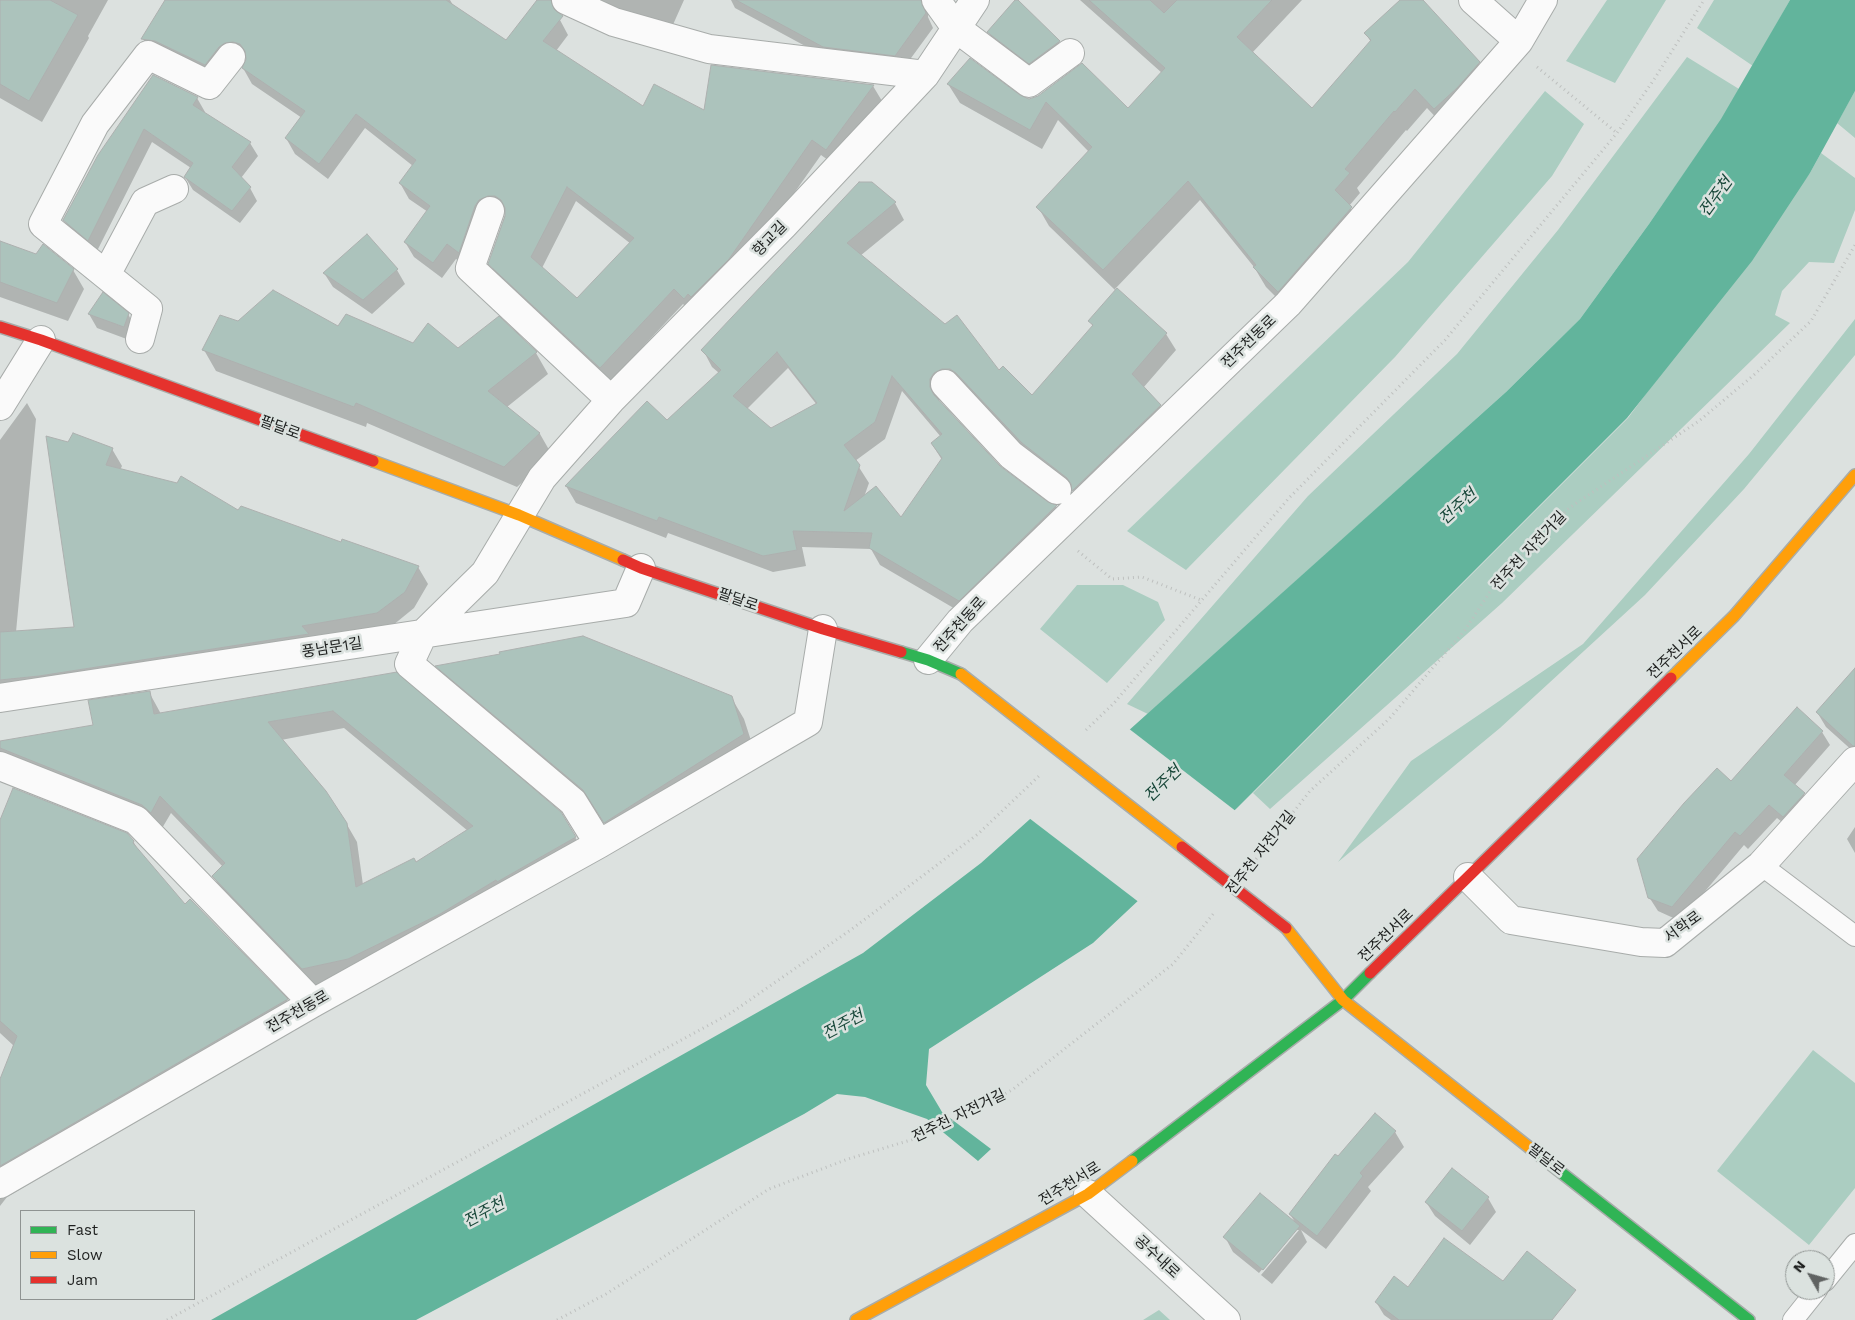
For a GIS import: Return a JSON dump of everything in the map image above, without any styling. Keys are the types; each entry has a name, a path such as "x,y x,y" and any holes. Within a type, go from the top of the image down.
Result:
{"street":[{"path":"566,0 614,22 709,49 925,75"},
{"path":"936,0 956,28 1029,83 1070,53"},
{"name":"향교길","path":"519,515 542,478 611,400 783,226 925,75 975,0"},
{"path":"1473,0 1526,52"},
{"name":"전주천동로","path":"928,660 960,621 1288,304 1526,52 1543,0"},
{"path":"140,339 148,308 43,224 95,124 148,55 209,85 231,58"},
{"path":"106,275 145,202 174,190"},
{"path":"490,211 470,268 611,400"},
{"name":"팔달로","path":"0,327 41,340 519,515 641,568 823,629 928,660 961,674 1286,928 1343,1000 1749,1320"},
{"path":"0,406 41,340"},
{"path":"945,384 1011,455 1057,490"},
{"name":"전주천서로","path":"856,1320 1088,1194 1343,1000 1734,616 1855,475"},
{"path":"519,515 485,573 423,634 409,664 573,802 600,844"},
{"name":"풍남문1길","path":"0,698 626,603 641,568"},
{"name":"전주천동로","path":"0,1184 313,1003 600,844 808,722 823,629"},
{"name":"서학로","path":"1468,877 1511,920 1641,942 1665,943 1761,865 1855,762"},
{"path":"0,766 136,820 313,1003"},
{"name":"공수내로","path":"1088,1194 1226,1320"}],"lane":[{"path":"1761,865 1855,936"},
{"path":"1835,1269 1855,1244"},
{"path":"1793,1320 1809,1300"}],"path":[{"path":"1526,52 1617,133"},
{"name":"전주천 자전거길","path":"1250,866 1310,791 1389,719 1465,630 1495,584 1569,508 1699,421 1755,374 1811,321 1855,245"},
{"path":"1077,551 1112,578 1142,577 1201,600"},
{"name":"전주천 자전거길","path":"558,1320 606,1294 769,1189 848,1159 924,1136 1012,1090 1173,964 1215,911"}],"shaded area":[{"path":"1607,0 1666,0 1615,83 1566,61"},
{"path":"1714,0 1790,0 1753,66 1697,28"},
{"path":"1687,57 1739,89 1722,119 1580,319 1506,392 1148,714 1127,704 1308,496 1457,354 1558,230"},
{"path":"1545,91 1584,124 1552,176 1395,357 1186,570 1127,531 1408,262"},
{"path":"1855,91 1855,138 1837,123"},
{"path":"1821,153 1855,178 1855,210 1834,263 1809,262 1782,291 1775,315 1790,323 1502,603 1270,809 1253,793 1628,418 1810,173"},
{"path":"1855,319 1855,355 1744,489 1645,595 1500,728 1338,862 1411,761 1583,644 1749,454"},
{"path":"1077,585 1123,585 1158,602 1165,620 1107,683 1040,629"},
{"path":"1813,1050 1855,1083 1855,1188 1809,1245 1717,1171"},
{"path":"1159,1310 1170,1320 1143,1320"}],"water":[{"name":"전주천","path":"1790,0 1855,0 1855,91 1810,173 1752,261 1627,418 1237,808 1093,943 929,1049 926,1085 942,1112 991,1149 978,1161 927,1119 865,1097 837,1094 804,1114 416,1320 211,1320 863,953 981,863 1506,392 1580,319 1649,224 1721,119"}],"pier":[{"path":"1128,728 1237,812 1140,903 1029,818"}],"building":[{"path":"0,0 50,0 78,15 29,101 0,84"},
{"path":"165,0 446,0 506,40 537,0 551,0 554,9 563,16 543,41 643,106 654,84 704,110 711,65 874,85 826,150 812,140 729,259 691,297 688,294 684,299 674,289 600,368 488,264 505,216 505,208 501,200 495,196 488,196 479,200 475,206 459,253 447,244 433,263 404,242 430,206 399,183 416,160 356,114 319,164 285,138 305,111 242,68 246,59 245,51 240,44 233,42 225,43 219,47 205,65 155,41 141,39","holes":["567,187 634,238 577,298 531,257"]},
{"path":"736,0 921,0 926,13 895,56 823,47"},
{"path":"1015,0 1018,0 1060,41 1029,64 987,32"},
{"path":"1089,0 1150,0 1164,13 1177,0 1272,0 1237,37 1312,108 1371,40 1364,33 1400,0 1423,0 1480,62 1457,88 1434,109 1415,89 1394,111 1345,169 1350,173 1335,190 1352,207 1278,292 1253,267 1256,265 1188,181 1103,270 1036,207 1092,147 1046,102 1030,130 947,84 970,58 1020,95 1029,99 1038,96 1082,63 1128,108 1165,68"},
{"path":"153,75 198,97 193,105 251,142 232,167 251,187 232,211 184,177 193,163 144,129 88,241 63,220 98,155"},
{"path":"859,182 872,182 896,202 847,243 945,324 957,315 999,370 1003,366 1032,395 1093,325 1088,321 1117,288 1167,333 1132,374 1161,405 1072,491 1071,484 1067,478 1022,443 956,373 950,369 942,369 934,373 930,379 930,387 934,395 1000,466 1048,502 1057,505 959,601 869,548 872,533 793,531 797,550 763,556 659,517 657,521 565,486 647,401 667,420 721,370 701,350","holes":["777,352 817,403 771,428 733,396","892,376 942,434 931,443 942,458 901,517 876,486 844,511 860,465 844,445 875,422"]},
{"path":"367,234 398,269 363,300 323,273"},
{"path":"0,241 36,254 43,244 74,269 57,303 0,282"},
{"path":"273,290 338,326 346,314 413,343 428,323 458,348 499,316 537,352 488,391 540,433 504,467 356,403 354,407 202,350 220,315 238,321"},
{"path":"103,292 129,313 124,327 88,314"},
{"path":"73,433 113,448 106,465 177,483 181,476 238,510 241,506 341,542 342,539 419,566 405,592 377,613 302,626 309,634 39,676 0,680 0,632 74,627 46,436 68,442"},
{"path":"583,636 732,696 744,734 604,823 583,790 435,666"},
{"path":"1855,668 1855,746 1853,746 1816,712"},
{"path":"397,672 561,812 576,837 497,882 496,880 440,914 348,959 302,969 212,876 225,863 160,796 151,813 142,805 0,748 0,741 93,725 88,700 150,691 154,714","holes":["333,711 473,826 416,862 414,858 356,887 347,823 326,791 268,722"]},
{"path":"1797,707 1823,731 1784,775 1805,793 1783,817 1769,805 1740,836 1735,832 1672,907 1648,898 1637,859 1684,803 1717,768 1731,781"},
{"path":"13,788 127,833 134,841 133,843 185,904 190,899 288,999 0,1166 0,1079 17,1036 0,1021 0,820"},
{"path":"1375,1113 1396,1131 1360,1173 1363,1176 1317,1236 1289,1214 1335,1154 1338,1156"},
{"path":"1452,1168 1489,1197 1462,1231 1425,1202"},
{"path":"1260,1193 1300,1226 1263,1270 1223,1237"},
{"path":"1444,1238 1503,1281 1527,1251 1576,1290 1552,1320 1399,1320 1375,1302 1394,1276 1408,1287"}],"traffic: fast":[{"path":"901,652 928,660 961,674"},
{"path":"1132,1161 1343,1000 1370,973"},
{"path":"1535,1152 1749,1320"}],"traffic: slow":[{"path":"373,461 519,515 623,560"},
{"path":"1671,678 1734,616 1855,475"},
{"path":"961,674 1182,847"},
{"path":"1286,928 1343,1000 1535,1152"},
{"path":"856,1320 1088,1194 1132,1161"}],"traffic: jam":[{"path":"0,327 41,340 373,461"},
{"path":"623,560 641,568 823,629 901,652"},
{"path":"1370,973 1671,678"},
{"path":"1182,847 1286,928"}]}
